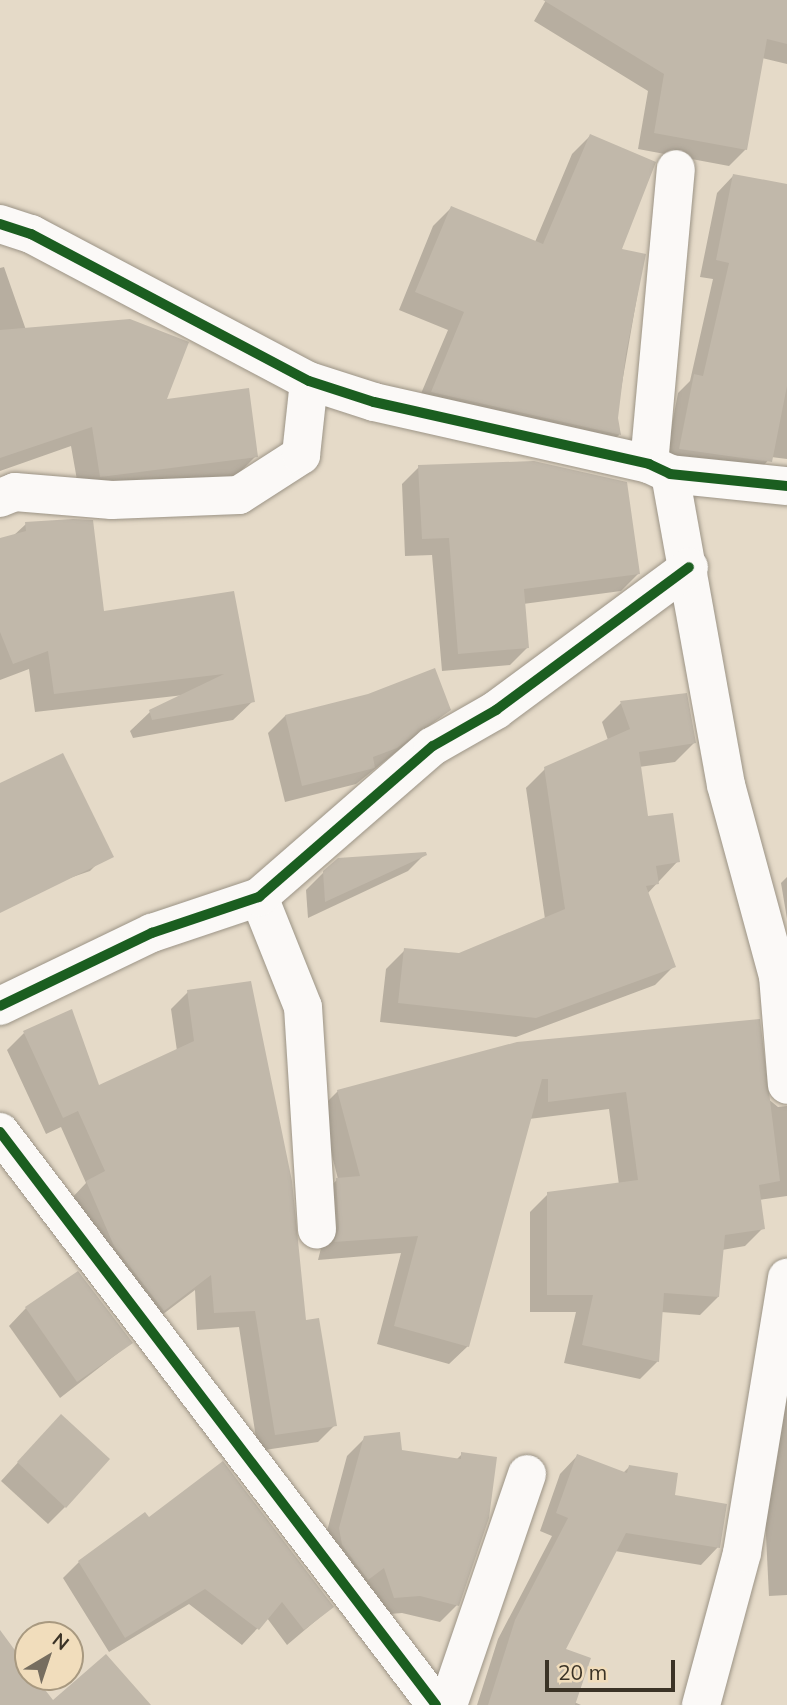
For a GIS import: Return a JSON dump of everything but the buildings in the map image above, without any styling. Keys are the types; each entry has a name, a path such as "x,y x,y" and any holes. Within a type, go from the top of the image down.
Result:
{"street":[{"path":"676,169 660,469 689,567 726,785 778,976 787,1085"},
{"path":"0,224 31,234 309,382 374,402 660,469 787,486"},
{"path":"0,498 15,492 112,500 239,495 301,455 309,382"},
{"path":"0,1006 152,933 259,897 433,746 496,710 689,567"},
{"path":"259,897 303,1007 317,1230"},
{"path":"0,1132 436,1705"},
{"path":"701,1705 742,1553 787,1278"},
{"path":"448,1705 527,1474"}],"cycle path":[{"path":"0,224 31,234 309,381 374,402 649,464 670,474 787,486"},
{"path":"0,1006 152,933 259,897 433,746 496,710 689,567"},
{"path":"0,1132 436,1705"}]}
